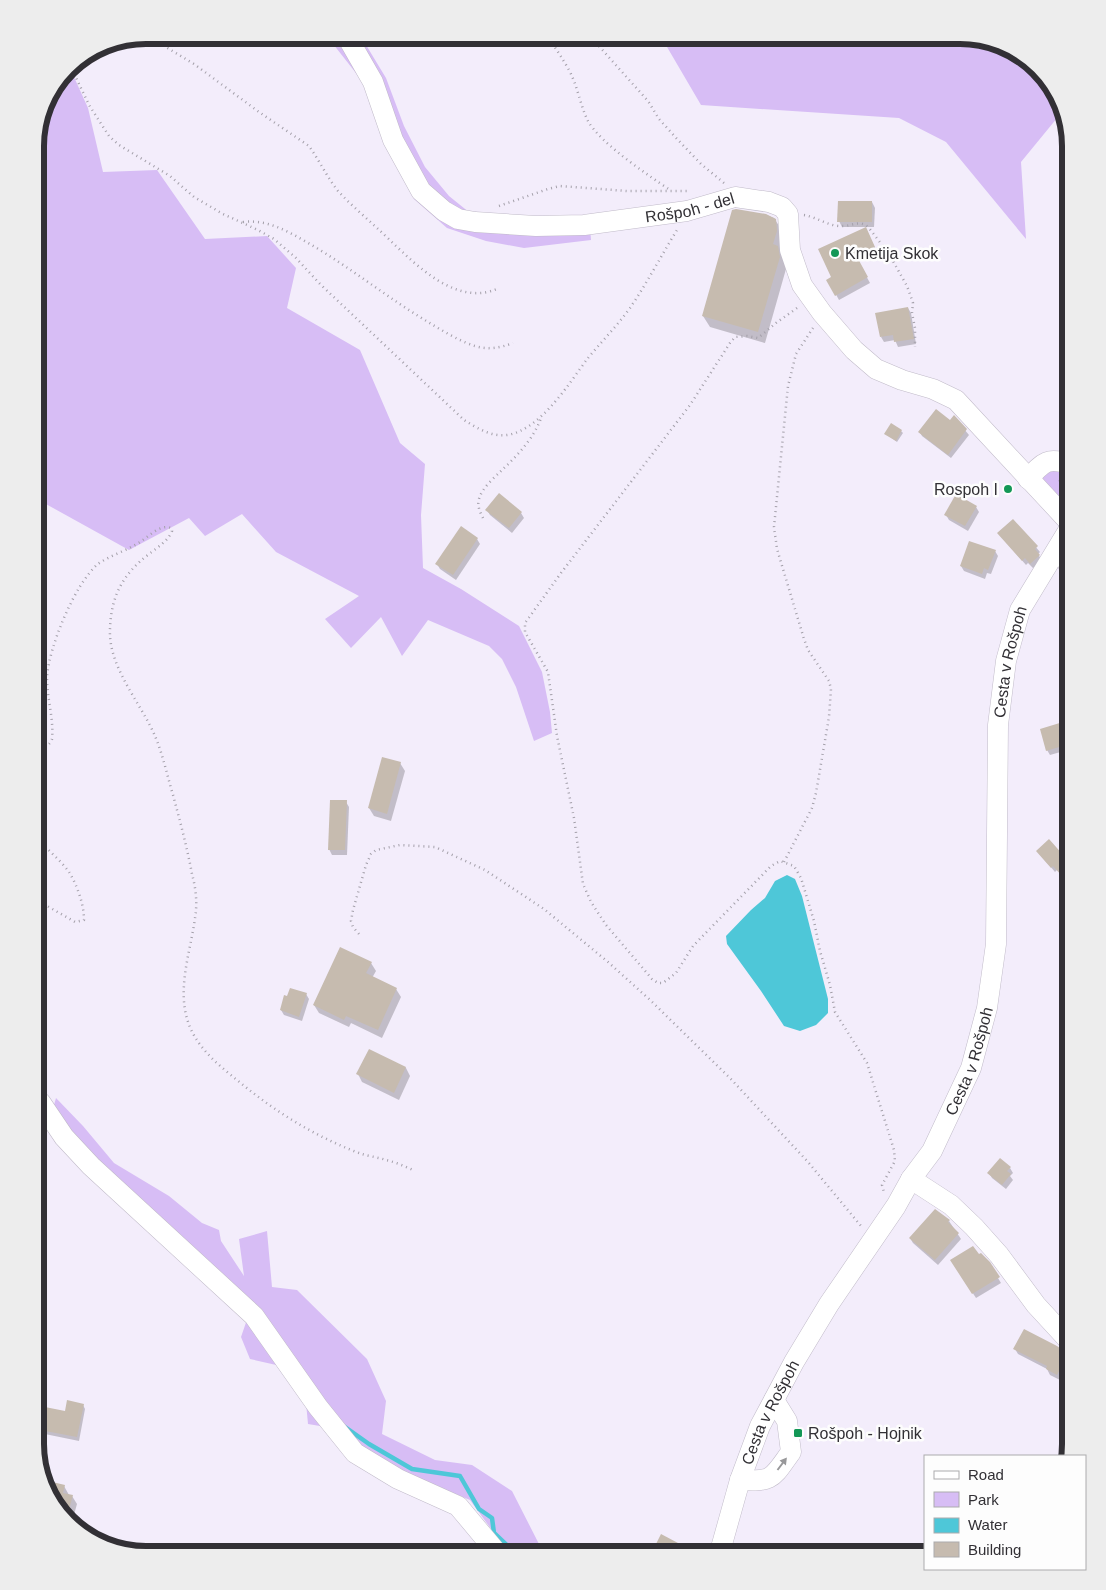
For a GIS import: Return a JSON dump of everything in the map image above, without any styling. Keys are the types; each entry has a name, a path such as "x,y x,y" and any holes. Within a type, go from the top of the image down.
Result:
{"street":[{"name":"Rošpoh - del","path":"351,44 373,82 393,140 421,191 444,211 458,219 536,226 584,225 687,211 735,196 769,202 782,207 788,214"},
{"path":"788,214 790,250 802,284 816,305 854,350 876,369 902,380 933,389 956,400 1062,516"},
{"path":"1028,479 1040,464 1050,460 1058,460 1062,468"},
{"name":"Cesta v Rošpoh","path":"722,1546 740,1480 760,1426 794,1362 829,1304 896,1206 911,1179 932,1151 971,1068 987,1008 996,944 998,725 1006,661 1020,610 1062,541"},
{"path":"44,1108 64,1137 91,1166 254,1316 318,1407 356,1453 398,1479 458,1506 491,1546"},
{"path":"911,1179 951,1205 974,1226 999,1255 1036,1305 1062,1333"},
{"path":"740,1480 762,1482 773,1476 791,1452 787,1420 774,1400"}],"path":[{"path":"161,44 194,64 264,116 309,146 340,193 425,271 454,288 466,292 479,294 499,288"},
{"path":"553,44 571,75 588,121 595,130 638,169 671,191"},
{"path":"597,44 648,101 659,119 678,140 735,196"},
{"path":"74,73 89,105 109,136 119,145 170,176 194,197 223,214 274,239 464,420 478,429 492,434 507,435 519,431 542,416 631,307 687,211"},
{"path":"493,208 560,186 627,191 693,191"},
{"path":"788,214 796,212 836,226 865,224 889,254 907,286 913,303 915,347"},
{"path":"242,222 264,222 292,234 334,259 403,307 461,340 488,348 501,348 512,343"},
{"path":"784,862 812,808 824,748 830,700 829,681 808,650 804,639 777,549 774,527 788,386 796,354 816,305"},
{"path":"816,305 758,338 747,336 735,337 690,405 525,623 525,632 548,672 559,744 574,818 582,884 606,925 652,979 658,983 663,983 676,973 693,946 776,863 784,862 794,866 801,878 814,921 835,1012 867,1064 895,1156 895,1161 882,1184 883,1191 896,1206"},
{"path":"483,518 478,507 479,499 495,477 537,430 542,416"},
{"path":"44,746 47,746 52,739 48,689 50,659 65,618 86,577 100,563 142,542 160,528 168,526 172,531 166,540 138,562 123,579 111,619 110,640 111,650 118,666 151,728 163,758 193,876 196,907 184,988 188,1024 207,1053 226,1071 278,1112 332,1142 361,1154 388,1160 413,1170"},
{"path":"359,934 351,921 353,910 366,865 371,854 376,850 400,845 435,847 485,870 544,909 593,948 649,999 730,1078 808,1162 873,1240"},
{"path":"44,847 68,872 84,907 84,920 76,922 44,904"}],"green space":[{"path":"333,44 365,44 386,78 404,126 425,167 449,196 470,213 590,227 591,240 524,248 486,241 447,228 414,199 384,144 363,82"},
{"path":"665,44 967,44 980,46 1005,54 1028,69 1049,95 1058,117 1021,162 1026,239 946,142 899,118 701,105"},
{"path":"73,74 88,108 103,172 157,170 205,239 267,236 296,268 287,308 360,350 400,443 425,464 421,515 423,568 461,589 519,626 542,672 552,733 534,741 516,687 502,659 489,646 428,620 402,656 381,617 351,648 325,619 359,596 276,552 242,514 205,536 189,518 129,550 44,503 44,139 47,119 54,101"},
{"path":"1045,469 1062,472 1062,499 1043,480"},
{"path":"56,1098 83,1126 114,1163 169,1196 202,1223 219,1230 221,1241 244,1276 239,1239 267,1231 272,1287 297,1290 367,1359 386,1401 382,1434 435,1460 472,1465 512,1491 540,1546 503,1546 470,1500 409,1475 354,1445 344,1430 308,1424 303,1371 250,1359 241,1337 251,1308 152,1215 52,1112"}],"water":[{"path":"787,875 795,879 802,896 828,999 828,1013 816,1025 800,1031 784,1026 727,944 726,936 765,898 775,881"}],"building":[{"path":"838,201 872,201 872,222 837,222"},
{"path":"732,210 766,214 776,219 777,231 773,244 778,246 780,257 758,332 702,316"},
{"path":"866,227 875,247 856,255 868,277 835,296 826,280 831,277 818,249"},
{"path":"908,307 914,339 894,342 893,335 880,337 875,313"},
{"path":"936,409 950,420 954,415 967,429 948,455 918,432"},
{"path":"891,423 902,430 896,441 884,434"},
{"path":"499,493 522,512 509,528 485,510"},
{"path":"956,494 977,506 965,526 944,515"},
{"path":"1013,519 1038,546 1035,549 1040,555 1030,564 1025,558 1022,561 997,533"},
{"path":"461,526 478,538 453,575 435,564"},
{"path":"969,541 996,550 988,570 984,568 982,574 960,566"},
{"path":"1062,722 1062,746 1046,751 1040,729"},
{"path":"382,757 401,762 387,814 368,808"},
{"path":"330,800 347,800 345,850 328,850"},
{"path":"1049,839 1062,854 1062,876 1053,866 1051,868 1036,851"},
{"path":"340,947 372,962 366,973 397,988 378,1030 346,1016 344,1020 313,1005"},
{"path":"290,988 307,993 299,1017 280,1010 284,995 287,996"},
{"path":"369,1049 406,1067 394,1093 356,1074"},
{"path":"1000,1158 1011,1167 1007,1171 1011,1174 1002,1185 987,1173"},
{"path":"935,1209 950,1220 948,1222 959,1233 935,1260 909,1238"},
{"path":"973,1246 979,1254 981,1253 990,1262 1000,1277 972,1294 950,1260"},
{"path":"1024,1329 1062,1350 1062,1365 1057,1375 1046,1369 1047,1366 1013,1349"},
{"path":"67,1400 84,1404 77,1437 44,1431 44,1407 65,1411"},
{"path":"51,1482 65,1485 63,1493 73,1495 69,1510 57,1495"},
{"path":"661,1534 678,1543 676,1546 655,1546"}],"waterway":[{"path":"345,1427 369,1444 412,1469 460,1476 479,1509 492,1518 494,1533 508,1546"}],"place":[{"name":"Kmetija Skok","path":"835,253"},
{"name":"Rospoh I","path":"1008,489"},
{"name":"Rošpoh - Hojnik","path":"798,1433"}]}
